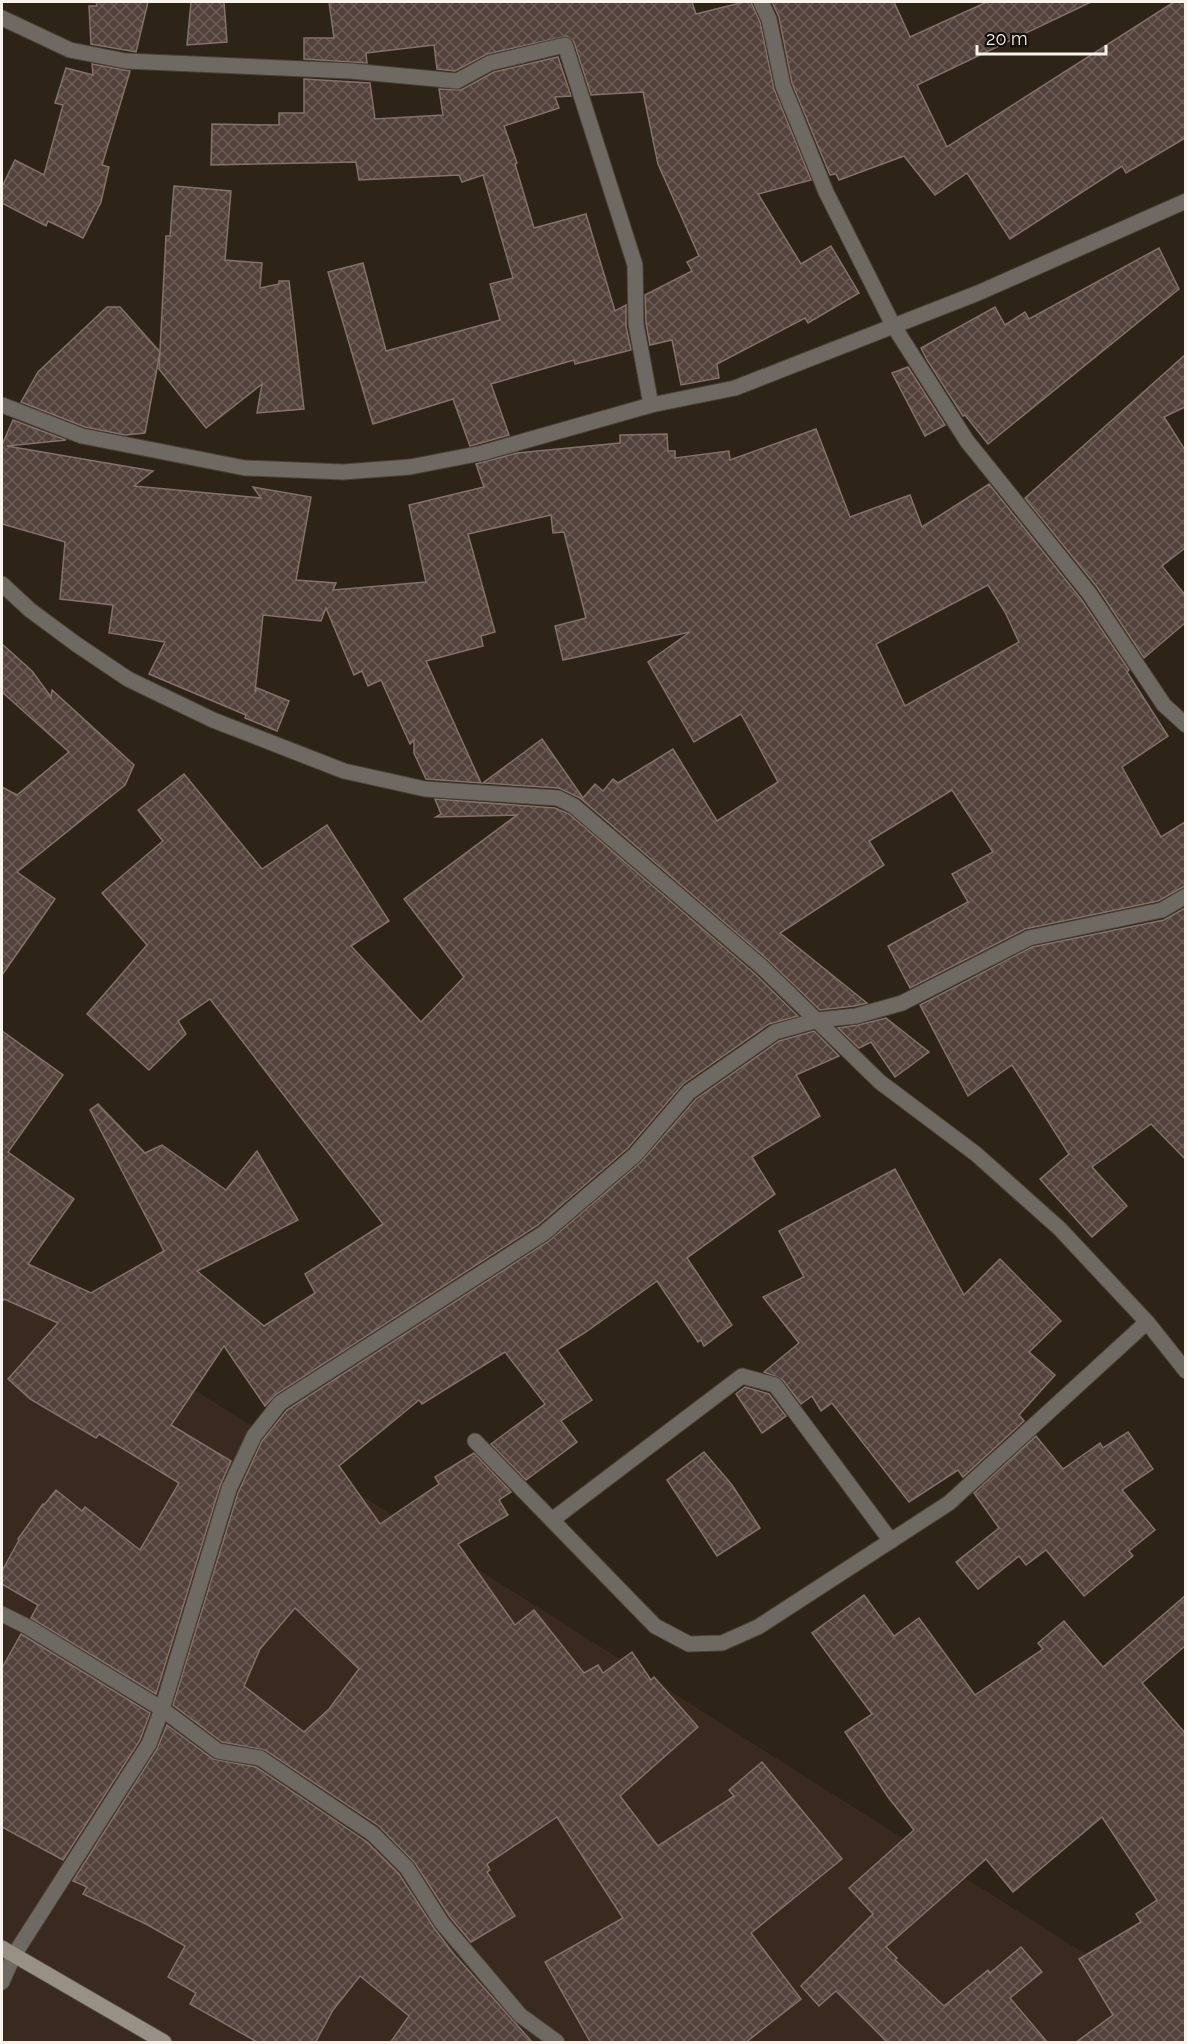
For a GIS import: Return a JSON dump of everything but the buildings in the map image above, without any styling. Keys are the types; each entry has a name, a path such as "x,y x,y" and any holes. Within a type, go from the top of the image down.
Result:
{"main road":[{"path":"8,1952 165,2043"}],"street":[{"path":"761,2 769,19 783,86 826,192 893,325 967,441 1089,593 1164,705 1185,725"},
{"path":"2,18 70,50 126,61 351,71 457,81 490,63 565,45 635,266 636,324 651,405"},
{"path":"2,405 82,436 245,468 344,472 410,467 482,453 651,405 735,388 978,293 1185,201"},
{"path":"2,584 76,644 128,679 213,720 344,771 425,789 558,798 574,806 762,967 880,1082 976,1154 1060,1229 1147,1322 1185,1371"},
{"path":"2,1982 8,1952 149,1744 162,1709 229,1489 254,1436 280,1403 544,1233 635,1155 689,1092 775,1032 818,1020 856,1016 902,1003 1029,938 1162,910 1185,896"},
{"path":"475,1441 655,1626 689,1644 722,1643 758,1627 950,1503 1147,1322"},
{"path":"552,1520 742,1376 775,1385 891,1541"},
{"path":"2,1614 28,1627 162,1709 218,1751 260,1758 373,1834 406,1869 442,1923 520,2015 557,2043"}],"shaded area":[{"path":"2,1268 1185,2017 1185,2042 2,2042"}]}
